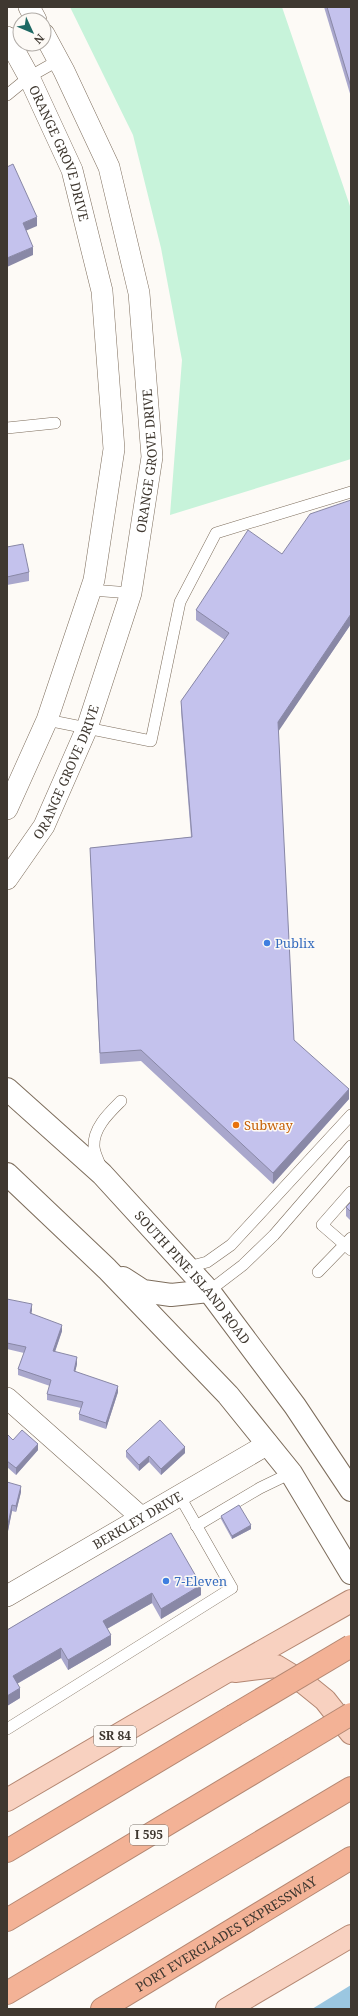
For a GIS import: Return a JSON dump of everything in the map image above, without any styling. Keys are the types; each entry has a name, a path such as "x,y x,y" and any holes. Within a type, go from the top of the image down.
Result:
{"highway":[{"path":"7,1851 351,1646"},
{"name":"I 595","path":"7,1920 351,1714"},
{"path":"7,1993 351,1788"},
{"name":"PORT EVERGLADES EXPRESSWAY","path":"102,2009 351,1858"},
{"path":"327,1873 351,1864"}],"main road":[{"name":"SOUTH PINE ISLAND ROAD","path":"7,1089 102,1174 209,1291 295,1406 351,1490"},
{"path":"7,1174 107,1269 228,1395 291,1473 351,1574"},
{"path":"107,1269 143,1291 172,1295 209,1291"},
{"name":"SR 84","path":"7,1800 224,1673 351,1601"},
{"path":"224,1673 276,1666 304,1683 325,1700 351,1733"},
{"path":"227,2009 351,1936"}],"street":[{"name":"ORANGE GROVE DRIVE","path":"7,37 29,77 72,170 102,291 114,449 94,580 47,720 7,809"},
{"name":"ORANGE GROVE DRIVE","path":"7,879 44,826 87,728 131,593 152,456 139,293 109,167 52,48"},
{"path":"7,1398 141,1518"},
{"name":"BERKLEY DRIVE","path":"7,1596 268,1444"}],"lane":[{"path":"7,95 29,77 59,60"},
{"path":"7,428 55,422"},
{"path":"47,720 150,741 180,602 216,533 351,492"},
{"path":"90,590 131,593"},
{"path":"102,1174 94,1146 97,1133 105,1117 121,1101"},
{"path":"188,1267 207,1262 231,1245 351,1115"},
{"path":"209,1291 243,1265 274,1234 351,1146"},
{"path":"318,1272 349,1244 322,1225 351,1192"},
{"path":"196,1526 260,1488 291,1473"},
{"path":"7,1729 232,1588 179,1496"}],"green space":[{"path":"70,7 282,7 351,209 351,459 170,515 182,360 161,248 133,135"}],"water":[{"path":"351,1985 351,2009 312,2009"}],"building":[{"path":"327,7 351,7 351,87"},
{"path":"13,164 37,217 23,223 33,247 7,258 7,167"},
{"path":"351,500 351,614 278,722 294,1040 349,1089 273,1173 141,1050 100,1053 90,848 192,837 181,701 229,633 196,610 248,530 282,554 310,514"},
{"path":"23,544 29,572 7,577 7,547"},
{"path":"351,1202 351,1212 346,1207"},
{"path":"7,1299 32,1304 30,1313 62,1325 53,1351 77,1357 74,1371 118,1386 106,1423 79,1414 83,1402 47,1394 51,1380 18,1369 26,1347 7,1343"},
{"path":"160,1420 185,1447 161,1469 149,1456 139,1465 126,1451"},
{"path":"22,1430 38,1444 16,1468 7,1461 7,1434 13,1440"},
{"path":"7,1482 21,1486 16,1506 12,1505 7,1529"},
{"path":"239,1505 251,1525 232,1536 221,1516"},
{"path":"171,1533 201,1585 161,1609 152,1593 103,1621 111,1635 68,1660 61,1648 13,1676 20,1688 7,1696 7,1630"}],"place":[{"name":"Publix","path":"267,943"},
{"name":"Subway","path":"236,1125"},
{"name":"7-Eleven","path":"166,1581"}]}
